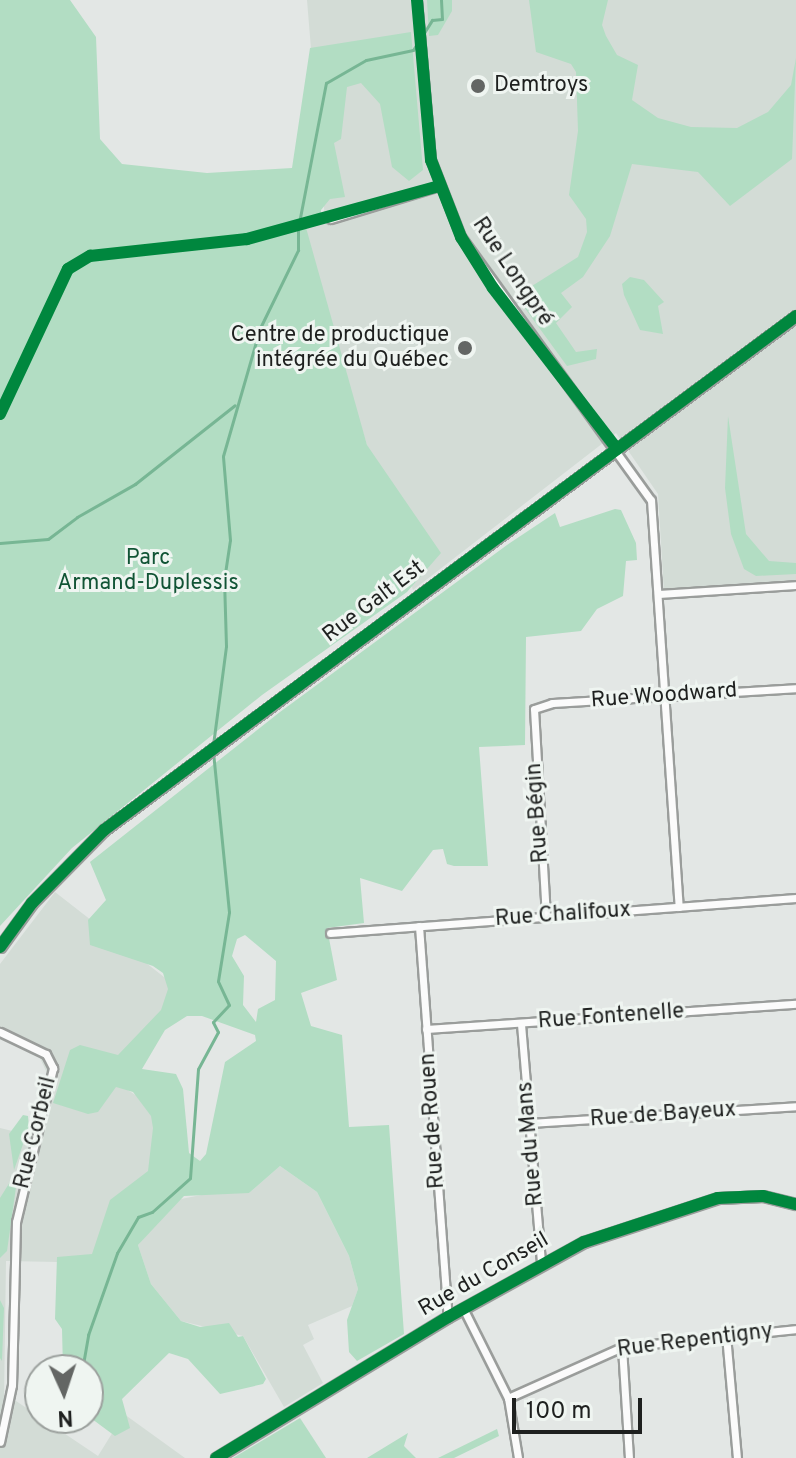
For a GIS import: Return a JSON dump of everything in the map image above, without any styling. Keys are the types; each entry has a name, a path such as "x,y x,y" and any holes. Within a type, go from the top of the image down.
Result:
{"street":[{"name":"Rue Longpré","path":"417,0 424,119 439,186 461,237 493,288 617,449 651,500 679,907"},
{"path":"331,219 439,186"},
{"name":"Rue Galt Est","path":"0,947 32,903 104,830 796,316"},
{"path":"658,594 796,585"},
{"name":"Rue Woodward","path":"534,709 552,703 796,688"},
{"name":"Rue Bégin","path":"534,709 546,917"},
{"name":"Rue Chalifoux","path":"330,933 796,898"},
{"name":"Rue de Rouen","path":"419,926 448,1317"},
{"name":"Rue Fontenelle","path":"426,1029 796,1004"},
{"name":"Rue du Mans","path":"521,1024 541,1264"},
{"name":"Rue Corbeil","path":"0,1032 40,1050 51,1063 16,1222 12,1385 0,1442"},
{"name":"Rue de Bayeux","path":"529,1123 796,1106"},
{"name":"Rue du Conseil","path":"216,1458 463,1308 541,1264 628,1224 700,1201 750,1196 796,1204"},
{"path":"463,1308 508,1398 518,1458"},
{"name":"Rue Repentigny","path":"508,1398 622,1347 796,1329"},
{"path":"726,1335 737,1458"},
{"path":"622,1347 629,1458"}],"shaded area":[{"path":"307,0 796,0 796,582 664,592 658,494 616,433 413,590 298,228 325,220"},
{"path":"55,892 182,991 105,1075 187,1129 109,1263 6,1261 4,1400 16,1401 24,1406 24,1434 65,1434 98,1456 124,1414 185,1458 0,1458 0,1128 29,1135 47,1073 39,1056 0,1039 0,964"},
{"path":"280,1166 317,1192 349,1256 358,1289 352,1306 308,1325 314,1339 303,1345 323,1383 284,1407 243,1336 181,1321 151,1284 138,1245 176,1200 221,1191 249,1193"}],"green space":[{"name":"Parc Armand-Duplessis","path":"0,0 70,0 96,37 100,139 122,164 207,173 292,168 310,48 411,32 423,170 409,181 392,167 380,104 361,83 347,87 341,139 334,143 345,197 330,199 321,210 321,219 305,224 367,445 441,553 407,592 262,695 72,848 0,926"},
{"path":"427,0 452,0 452,11 438,35 429,36"},
{"path":"529,0 608,0 602,25 606,36 617,55 638,65 632,100 658,118 691,127 737,128 768,112 791,85 796,58 792,159 730,206 698,172 632,164 610,236 583,277 561,293 572,307 556,323 576,352 597,349 596,359 567,366 516,296 578,257 587,232 586,219 569,195 578,131 576,72 571,64 536,52"},
{"path":"630,277 644,280 664,302 658,306 663,334 640,330 624,295 622,284"},
{"path":"728,416 746,534 769,561 796,563 796,574 756,576 744,569 731,534 725,488"},
{"path":"615,509 621,510 636,543 637,560 626,561 623,596 597,609 581,631 526,637 525,745 479,747 488,866 447,864 443,849 433,850 402,891 360,878 364,923 327,928 337,980 301,993 311,1026 342,1035 349,1127 389,1125 404,1334 357,1361 349,1352 347,1320 358,1289 349,1256 317,1192 280,1166 249,1193 184,1196 138,1245 151,1284 181,1321 200,1327 229,1323 238,1337 243,1336 266,1379 263,1384 220,1394 188,1359 169,1353 122,1399 130,1428 115,1436 104,1428 104,1354 63,1354 62,1329 55,1319 57,1257 92,1254 110,1200 148,1171 153,1128 151,1116 133,1092 116,1087 98,1112 88,1114 53,1103 70,1050 80,1045 118,1055 161,1010 168,989 163,973 153,966 90,945 88,920 106,900 90,862 280,712 555,513 560,527","holes":["245,935 276,961 275,1000 258,1009 256,1022 243,1005 244,976 232,956 237,939","187,1016 202,1016 255,1035 256,1041 225,1062 206,1154 200,1161 189,1153 183,1089 176,1074 142,1069 165,1030"]},
{"path":"23,1115 28,1116 29,1127 14,1170 9,1134"},
{"path":"10,1182 16,1187 7,1251 0,1258 0,1198"},
{"path":"0,1300 4,1308 2,1361 0,1358"},
{"path":"300,1418 326,1458 233,1458"},
{"path":"497,1429 499,1436 454,1458 438,1458"},
{"path":"408,1433 404,1446 416,1458 367,1458"}],"waterway":[{"path":"422,36 432,20 442,19 441,0"},
{"path":"213,745 226,646 224,580 230,540 223,456 260,328 298,250 298,228 326,83 366,60 413,50 418,42"},
{"path":"0,543 48,539 77,517 135,484 235,405"},
{"path":"85,1354 88,1335 117,1253 138,1217 152,1212 190,1178 198,1069 218,1032 213,1022 229,1005 218,981 229,912 213,752"}],"cycle path":[{"path":"417,0 431,160 461,237 493,288 617,449"},
{"path":"0,414 68,269 90,256 247,239 439,186"},
{"path":"0,947 32,903 104,830 796,316"},
{"path":"216,1458 448,1317 584,1242 718,1198 763,1196 796,1204"}],"place":[{"name":"Demtroys","path":"478,86"},
{"name":"Centre de productique intégrée du Québec","path":"465,348"}]}
